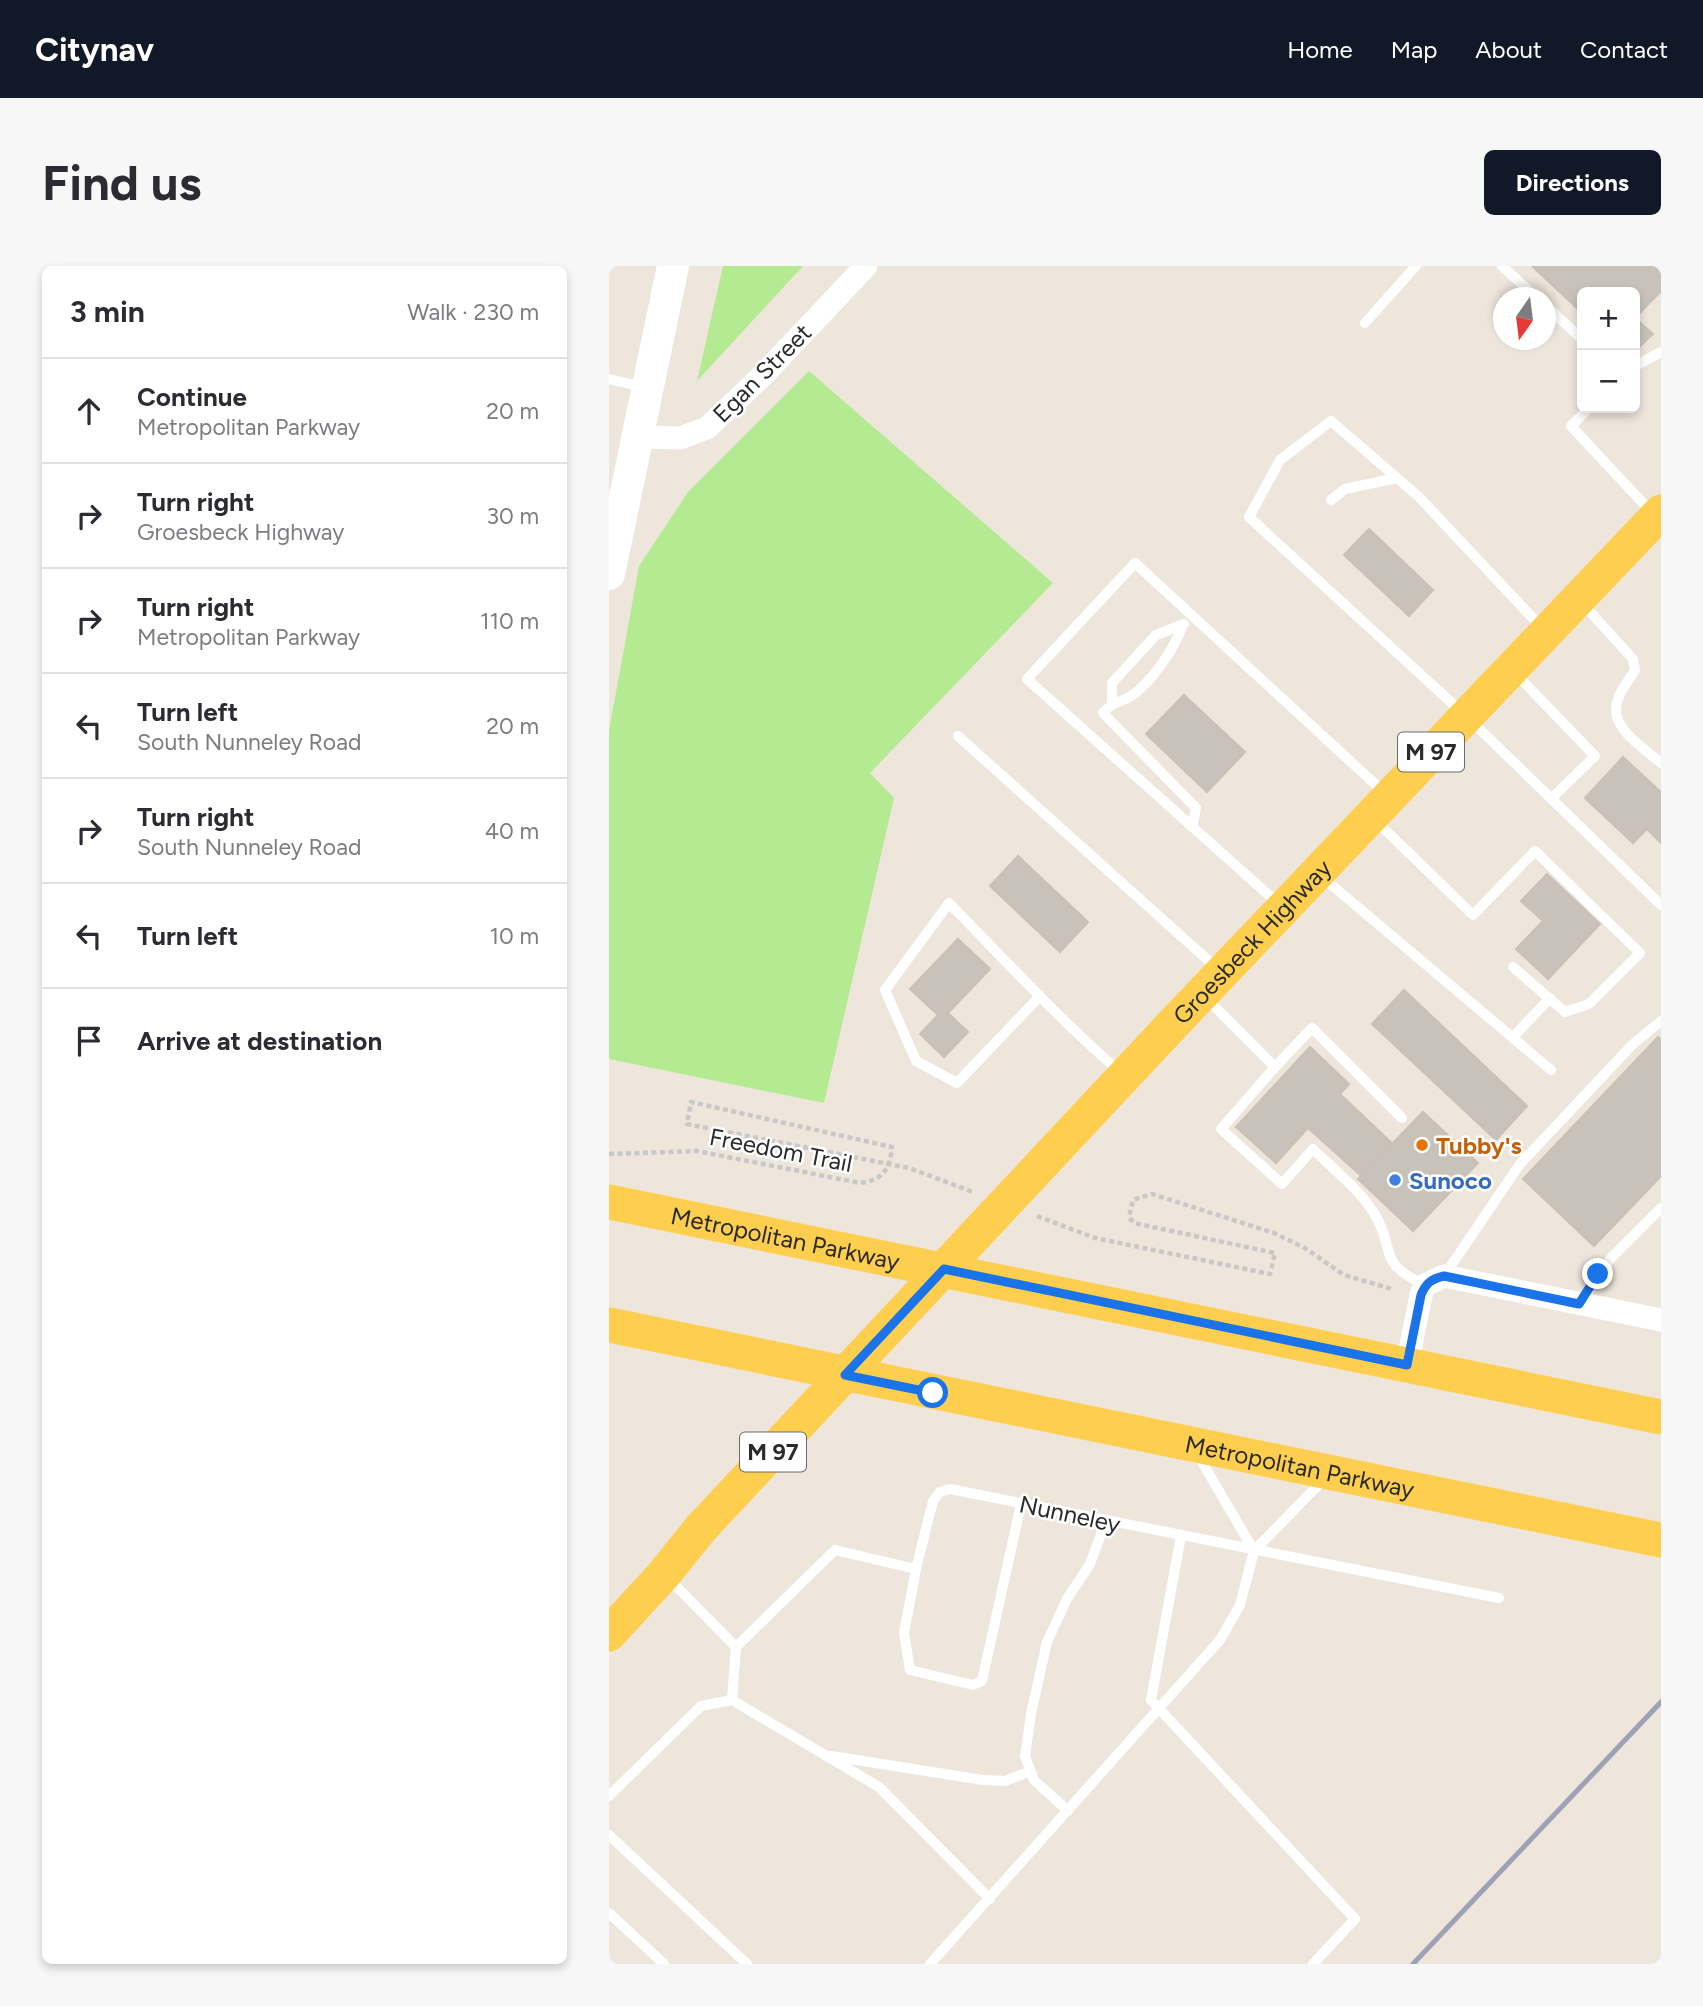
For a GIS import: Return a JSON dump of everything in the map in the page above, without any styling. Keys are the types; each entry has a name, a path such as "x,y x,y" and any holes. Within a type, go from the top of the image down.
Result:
{"main road":[{"name":"Groesbeck Highway","path":"845,1375 1211,983 1658,514"},
{"name":"Metropolitan Parkway","path":"609,1202 1661,1417"},
{"name":"Metropolitan Parkway","path":"609,1325 1661,1540"},
{"name":"M 97","path":"609,1634 664,1574 701,1528 845,1375"}],"street":[{"path":"609,574 673,266"},
{"name":"Egan Street","path":"638,437 680,438 707,428 762,376 866,266"},
{"path":"1407,1365 1435,1281 1661,1320"}],"lane":[{"path":"1365,323 1416,266"},
{"path":"1502,266 1525,287"},
{"path":"1556,315 1577,334"},
{"path":"1640,363 1661,352"},
{"path":"609,379 648,388"},
{"path":"1583,413 1571,426 1658,514"},
{"path":"1546,632 1419,497 1331,421 1280,460 1249,517 1466,716 1661,905"},
{"path":"1331,500 1345,489 1397,478"},
{"path":"1283,908 1027,679 1135,563 1193,614 1380,806 1473,915 1535,851 1640,953 1590,1004 1565,1012 1513,967"},
{"path":"1578,598 1633,659 1635,670 1617,699 1616,716 1623,730 1661,763"},
{"path":"1192,827 1196,808 1103,713 1112,703 1132,696 1174,649 1182,627 1193,614"},
{"path":"1112,703 1112,683 1156,635 1182,627"},
{"path":"1511,669 1595,756 1551,799"},
{"path":"958,736 1211,983 1275,1066"},
{"path":"1316,872 1551,1070"},
{"path":"1040,996 957,1083 916,1061 885,990 949,903 1040,996 1125,1076"},
{"path":"1513,1037 1550,998"},
{"path":"1402,1118 1312,1028 1221,1129 1282,1184 1313,1149 1375,1215 1390,1262 1397,1270 1435,1281 1520,1164 1633,1044 1661,1021"},
{"path":"1579,1304 1612,1257 1661,1208"},
{"path":"1191,1444 1212,1474 1254,1551"},
{"path":"930,1964 1220,1640 1240,1605 1254,1551 1331,1472"},
{"name":"Nunneley","path":"916,1569 933,1501 940,1492 950,1489 1499,1598"},
{"path":"732,1700 736,1647 835,1550 916,1569 904,1633 910,1670 973,1685 982,1681 1021,1504"},
{"path":"1068,1811 1034,1780 1025,1756 1047,1642 1067,1599 1090,1564 1106,1521"},
{"path":"1181,1536 1151,1700 1355,1919 1313,1964"},
{"path":"664,1574 736,1647"},
{"path":"609,1796 701,1706 732,1700 879,1787 990,1899"},
{"path":"825,1755 983,1780 1005,1781 1031,1771"},
{"path":"609,1835 747,1964"},
{"path":"609,1913 664,1964"}],"path":[{"name":"Freedom Trail","path":"609,1154 697,1151 860,1183 874,1181 883,1175 891,1159 893,1147 740,1112"},
{"path":"1185,1235 1134,1223 1129,1217 1133,1200 1152,1194 1274,1233 1305,1248 1344,1275 1366,1283"}],"green space":[{"path":"723,266 803,266 697,381"},
{"path":"809,371 1053,583 870,773 894,798 824,1103 609,1059 609,731 639,566 688,492"}],"building":[{"path":"1532,266 1654,266 1661,273 1661,291 1640,313 1640,287 1577,287 1577,308"},
{"path":"1640,322 1653,334 1640,346"},
{"path":"1369,529 1433,590 1409,616 1344,555"},
{"path":"1184,695 1245,752 1207,792 1146,734"},
{"path":"1623,757 1661,792 1661,843 1647,829 1633,843 1585,798"},
{"path":"1018,856 1088,922 1060,952 990,886"},
{"path":"1547,874 1600,924 1548,979 1516,949 1543,921 1521,901"},
{"path":"958,939 990,969 948,1013 968,1032 944,1057 920,1034 938,1015 910,989"},
{"path":"1404,990 1527,1106 1496,1140 1372,1024"},
{"path":"1658,1037 1661,1040 1661,1176 1594,1246 1523,1179"},
{"path":"1310,1047 1349,1084 1340,1094 1397,1148 1367,1181 1308,1128 1276,1163 1236,1127"},
{"path":"1423,1112 1478,1163 1413,1231 1358,1179"}],"railway":[{"path":"1413,1964 1661,1702"}],"place":[{"name":"Tubby's","path":"1422,1145"},
{"name":"Sunoco","path":"1395,1180"}],"route":[{"path":"933,1393 845,1375 944,1269 1407,1365 1421,1295 1425,1285 1434,1279 1444,1276 1579,1304 1598,1274"}]}
